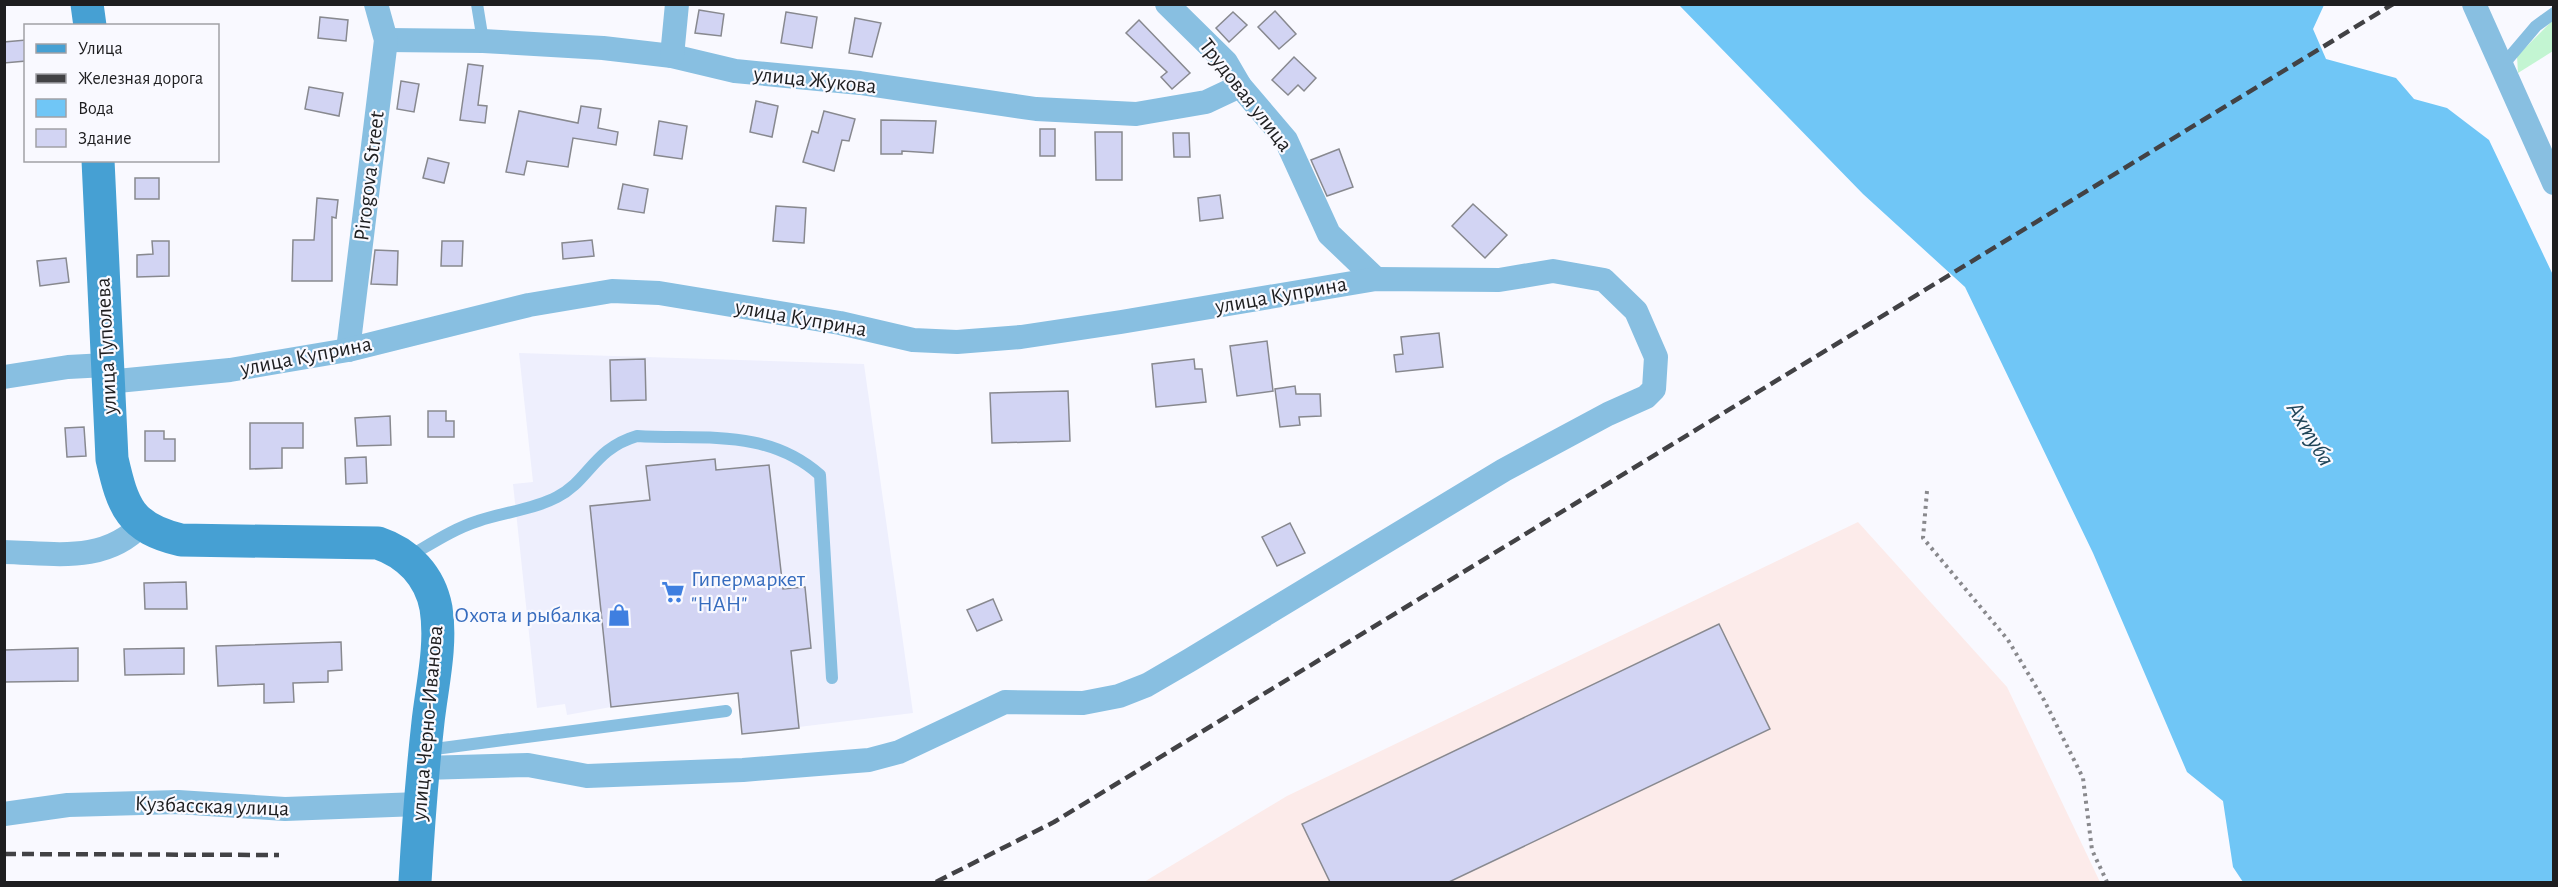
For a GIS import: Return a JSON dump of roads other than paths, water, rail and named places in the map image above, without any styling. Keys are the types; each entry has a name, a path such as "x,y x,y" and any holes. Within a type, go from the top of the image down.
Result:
{"main road":[{"path":"87,4 90,24"},
{"name":"улица Туполева","path":"98,162 112,459 120,492 133,516 142,524"},
{"name":"улица Черно-Иванова","path":"142,524 157,534 181,540 378,543 394,548 408,557 424,578 436,607 437,639 419,804 415,882"}],"street":[{"name":"Pirogova Street","path":"348,350 386,40 376,4"},
{"path":"672,56 677,4"},
{"name":"Трудовая улица","path":"1167,4 1227,62 1240,86 1286,140 1329,234 1376,279"},
{"path":"2474,4 2553,183"},
{"name":"улица Жукова","path":"386,40 483,41 672,56 735,71 860,83 1036,109 1147,113 1206,102 1240,86"},
{"name":"улица Куприна","path":"4,377 68,367 107,374 230,370 348,350 530,305 612,291 659,292 840,323 913,340 957,342 1021,337 1376,279 1499,280 1553,271 1604,280 1636,311 1656,357 1654,389 1646,397 1608,414 1504,470 1148,685 1119,696 1083,703 1005,702 899,752 869,760 743,770 587,776 528,765 424,759"},
{"path":"4,552 76,554 103,550 128,539 142,524"},
{"name":"Кузбасская улица","path":"4,814 69,805 178,802 285,809 419,804"}],"lane":[{"path":"477,4 483,41"},
{"path":"2502,66 2536,26 2553,13"},
{"path":"408,557 458,528 532,507 560,496 598,457 620,441 637,436 756,441 804,461 820,475 832,678"},
{"path":"424,759 726,711"}],"water":[{"name":"Ахтуба","path":"1679,5 2324,5 2313,29 2326,59 2396,78 2414,99 2447,108 2489,140 2553,275 2553,882 2243,882 2233,867 2223,801 2187,772 2093,553 1965,287 1863,194"}],"railway":[{"path":"936,882 1054,822 2393,4"},
{"path":"4,854 279,855"}],"place":[{"name":"Гипермаркет \"НАН\"","path":"673,592"},
{"name":"Охота и рыбалка","path":"619,615"}]}
